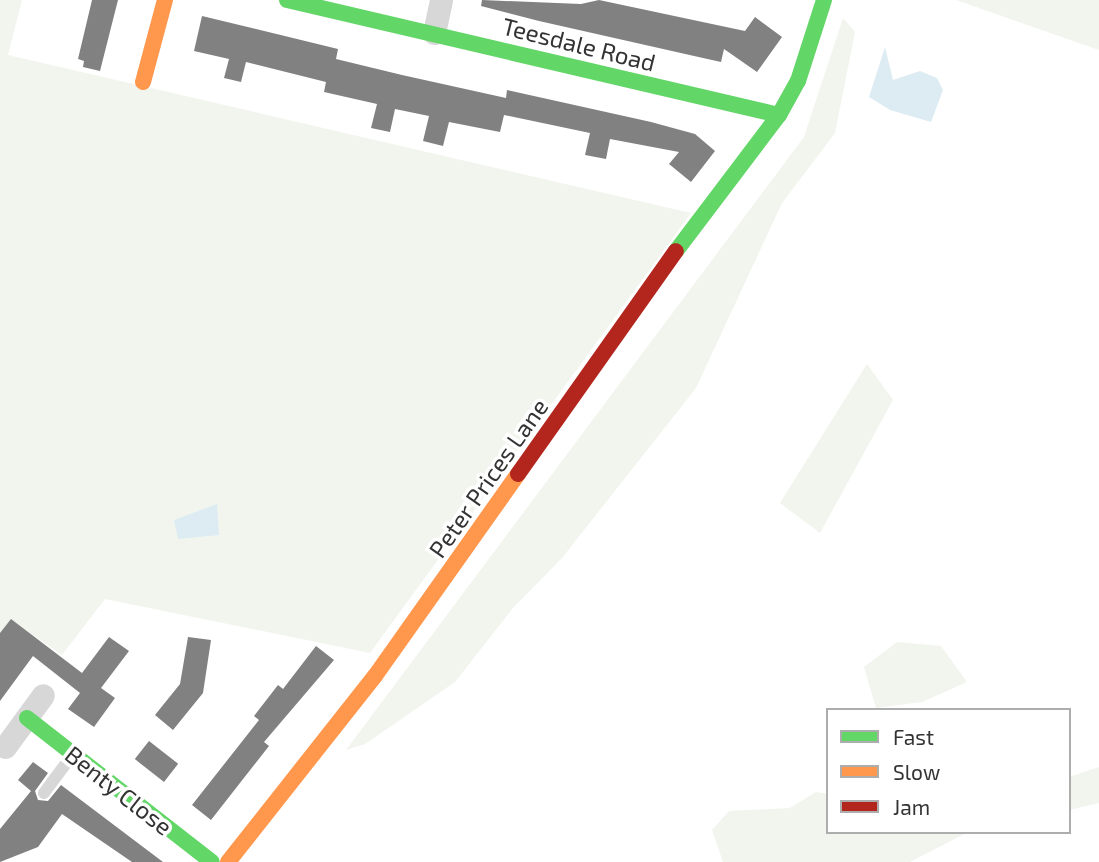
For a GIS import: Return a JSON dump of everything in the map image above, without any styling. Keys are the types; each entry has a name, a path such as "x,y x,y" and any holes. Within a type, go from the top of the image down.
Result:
{"street":[{"path":"144,82 165,0"},
{"name":"Teesdale Road","path":"287,0 779,115"},
{"path":"433,33 442,0"},
{"name":"Peter Prices Lane","path":"228,862 375,676 692,229 779,115 798,81 824,0"},
{"path":"5,747 43,695"},
{"name":"Benty Close","path":"27,718 212,862"}],"lane":[{"path":"44,793 73,754"}],"shaded area":[{"path":"0,0 22,0 8,55 691,213 370,653 105,599 62,655 11,620 0,634"},
{"path":"956,0 1099,0 1099,50"},
{"path":"843,18 855,32 835,133 782,203 696,388 562,558 513,608 455,682 365,744 346,750 804,137"},
{"path":"885,47 893,80 920,71 937,78 943,90 931,122 890,110 869,97"},
{"path":"867,364 893,400 820,533 780,503"},
{"path":"217,504 219,535 178,539 174,520"},
{"path":"897,642 941,646 967,682 922,702 876,708 864,667"},
{"path":"1099,767 1099,803 1071,810 1071,776"},
{"path":"816,792 826,794 826,834 964,834 910,862 723,862 712,830 729,811 790,808"}],"building":[{"path":"92,0 118,0 100,71 83,67 84,61 78,59"},
{"path":"482,0 581,4 599,0 745,31 755,17 782,37 757,72 724,49 721,62 481,6"},
{"path":"202,16 338,49 336,59 402,75 506,98 507,90 651,122 695,134 715,151 691,182 669,164 679,152 610,139 606,159 585,155 590,133 504,115 500,132 449,122 443,146 423,141 429,116 395,109 390,132 371,128 377,104 324,92 326,82 246,62 241,82 224,78 229,59 194,51"},
{"path":"11,619 82,673 109,637 129,651 101,688 115,698 94,727 68,709 80,693 33,656 0,701 0,633"},
{"path":"188,637 211,640 203,693 173,730 155,715 180,684"},
{"path":"316,646 334,660 264,742 269,746 211,820 192,805 259,720 254,716 278,685 283,689"},
{"path":"149,741 178,764 164,782 135,759"},
{"path":"33,762 48,773 35,791 38,800 48,801 61,785 163,862 132,862 62,814 38,847 0,862 0,829 31,791 18,780"}],"traffic: fast":[{"path":"287,0 779,115"},
{"path":"676,251 779,115 798,81 824,0"},
{"path":"27,718 212,862"}],"traffic: slow":[{"path":"143,82 165,0"},
{"path":"228,862 375,676 518,474"}],"traffic: jam":[{"path":"518,474 676,251"}]}
